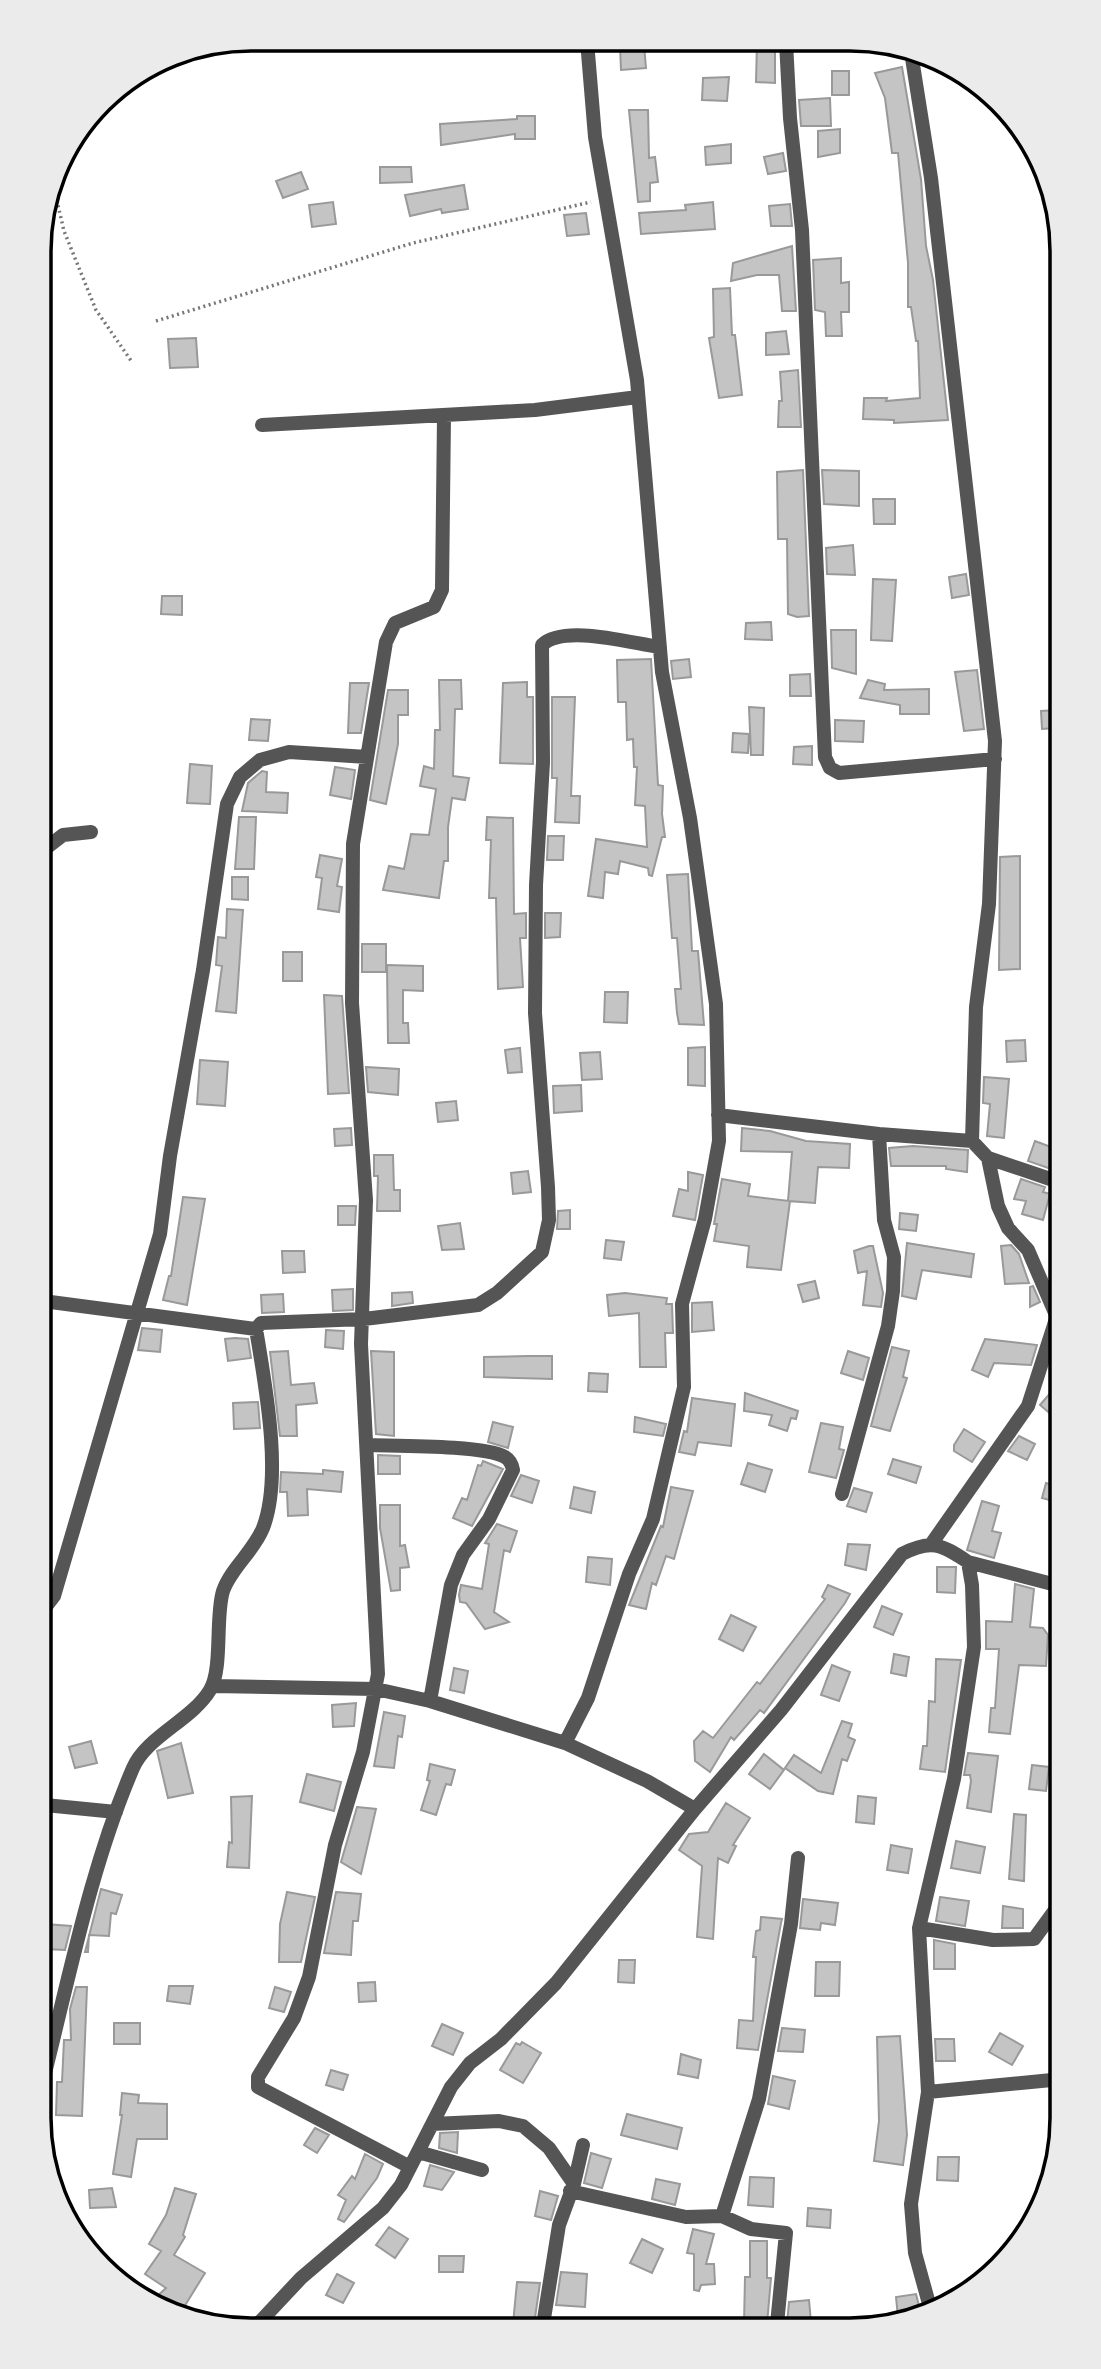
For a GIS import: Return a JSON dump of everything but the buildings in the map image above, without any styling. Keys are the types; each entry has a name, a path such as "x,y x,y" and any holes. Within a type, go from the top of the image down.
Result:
{"street":[{"path":"565,1743 588,1698 629,1574 653,1519 684,1387 682,1304 705,1219 719,1141 716,1004 690,818 660,647 638,397 595,137 588,51"},
{"path":"786,51 790,118 802,230 825,757 830,768 839,773 995,759"},
{"path":"912,60 931,178 995,759 989,904 976,1007 972,1141"},
{"path":"262,425 535,410 638,397"},
{"path":"410,2167 258,2087 258,2077 294,2018 309,1977 335,1845 363,1752 378,1674 361,1344 364,1319 366,1200 352,1003 353,844 386,642 395,622 418,616 434,607 442,590 444,416"},
{"path":"51,2052 77,1942 116,1812 134,1765 201,1705 212,1686 223,1591 263,1528 269,1497 268,1404 256,1329 261,1323 268,1322 364,1319 478,1305 497,1293 542,1252 549,1220 535,1001 536,885 543,762 542,645 557,635 572,634 660,647"},
{"path":"51,1601 160,1234 170,1156 203,970 227,804 240,777 260,760 289,752 368,757"},
{"path":"51,844 62,835 91,832"},
{"path":"718,1115 879,1134 972,1141 988,1158 1050,1179"},
{"path":"842,1494 888,1326 893,1291 894,1256 884,1220 879,1134"},
{"path":"988,1158 998,1206 1008,1228 1028,1250 1050,1301"},
{"path":"51,1302 256,1329"},
{"path":"932,1544 1028,1406 1050,1343"},
{"path":"368,1445 439,1446 503,1455 512,1463 513,1470 489,1519 463,1555 451,1586 430,1701"},
{"path":"264,2318 301,2278 383,2208 401,2185 451,2087 470,2063 501,2039 556,1983 695,1809 782,1710 902,1554 918,1546 932,1544 968,1562 1050,1583"},
{"path":"929,2302 915,2253 911,2204 928,2092 919,1928 954,1779 974,1647 972,1585 968,1562"},
{"path":"212,1686 376,1689 430,1701 565,1743 647,1781 695,1809"},
{"path":"51,1806 116,1812"},
{"path":"722,2216 759,2099 791,1924 799,1858"},
{"path":"919,1928 993,1940 1034,1939 1050,1917"},
{"path":"928,2092 1050,2080"},
{"path":"432,2124 499,2121 523,2126 549,2148 572,2188 686,2217 722,2216 751,2229 786,2233 778,2318"},
{"path":"544,2318 559,2225 583,2145"},
{"path":"418,2152 482,2170"}],"path":[{"path":"156,321 413,243 606,198"},
{"path":"57,202 64,231 96,310 132,362"}]}
